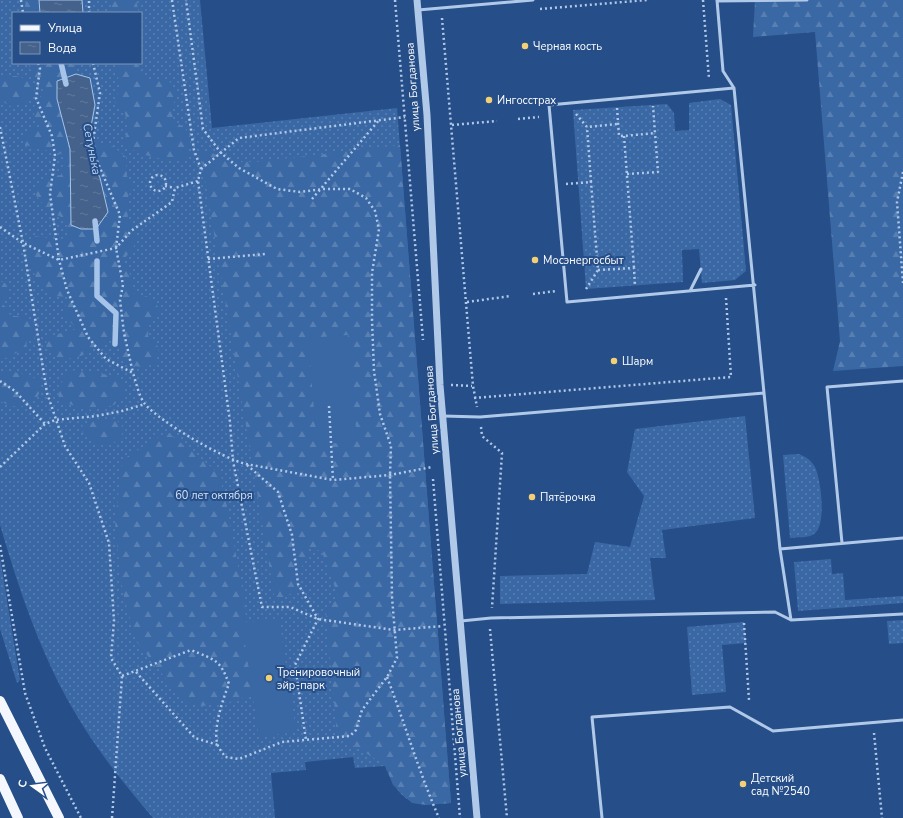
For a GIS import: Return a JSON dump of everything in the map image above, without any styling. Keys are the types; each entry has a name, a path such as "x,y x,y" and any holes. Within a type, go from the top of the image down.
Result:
{"main road":[{"path":"0,701 59,818"},
{"path":"0,779 18,818"}],"street":[{"name":"улица Богданова","path":"417,0 427,114 443,416 477,818"}],"lane":[{"path":"418,10 534,0"},
{"path":"791,620 780,549 755,286 734,88 723,71 717,0 807,0"},
{"path":"734,88 549,105 567,302 755,286"},
{"path":"690,291 701,269"},
{"path":"842,543 827,387 903,381"},
{"path":"443,416 480,417 764,393"},
{"path":"780,549 903,538"},
{"path":"461,621 491,618 775,612 791,620 903,614"},
{"path":"602,818 592,717 730,707 773,731 903,720"}],"path":[{"path":"21,0 23,12"},
{"path":"88,12 89,0"},
{"path":"172,0 194,150 201,169 198,181 230,422 233,461 262,607 290,607 318,619 394,630 444,626"},
{"path":"122,676 191,650 210,658 222,666 229,684 222,699 217,728 218,745 225,757 239,759 282,742 350,736 356,730 362,710 387,676 397,658 392,597 391,446 380,414 374,371 372,273 379,229 375,211 366,198 350,189 300,192 277,189 239,168 221,153 203,129 186,0"},
{"path":"395,0 424,347"},
{"path":"537,10 647,0"},
{"path":"703,0 709,80 716,90"},
{"path":"38,64 40,68 36,98 52,136 55,156 50,194 59,260 67,290 88,337 106,359 133,372"},
{"path":"93,64 100,92 92,149 120,215 116,248 122,285 120,300 124,333 133,372 145,404 164,422 233,461 246,464 333,480 390,475 432,467"},
{"path":"702,81 709,80"},
{"path":"627,174 658,172 652,96"},
{"path":"616,99 619,136 655,133"},
{"path":"567,103 587,128 598,270 578,302"},
{"path":"518,119 550,116"},
{"path":"201,169 239,138 405,117"},
{"path":"312,198 380,119"},
{"path":"452,124 497,121"},
{"path":"587,128 618,124"},
{"path":"0,127 23,243 47,393 65,446 89,483 109,543 114,621 111,658 122,676 112,818"},
{"path":"624,136 636,296"},
{"path":"903,172 897,202 903,283"},
{"path":"154,175 161,175 165,180 165,186 161,191 154,191 150,186 150,180 154,175"},
{"path":"165,186 175,188 198,181"},
{"path":"556,185 591,182"},
{"path":"0,227 23,243 59,260 116,248 131,232 172,202 175,188"},
{"path":"208,259 265,254"},
{"path":"598,270 634,268"},
{"path":"474,398 731,377 725,288"},
{"path":"533,294 559,291 559,297"},
{"path":"467,302 511,296"},
{"path":"718,298 726,297"},
{"path":"0,381 15,391 45,424"},
{"path":"0,467 45,424 55,420 96,416 122,411 145,404"},
{"path":"329,406 333,480"},
{"path":"432,460 460,818"},
{"path":"246,464 278,492 292,535 298,584 318,619"},
{"path":"0,545 25,693 46,748 81,818"},
{"path":"306,740 295,665 318,619"},
{"path":"744,622 749,700"},
{"path":"136,672 195,738 218,745"},
{"path":"387,676 409,733 422,780 439,818"},
{"path":"873,723 882,818"}],"green space":[{"name":"60 лет октября","path":"0,0 200,0 212,128 397,108 451,803 426,804 409,800 397,788 385,766 355,768 353,757 305,762 306,770 271,773 275,818 153,818 101,753 74,711 41,644 15,573 0,525"},
{"path":"26,0 39,0 40,12 24,12"},
{"path":"112,0 136,0 139,12 110,12"},
{"path":"755,0 903,0 903,366 833,371 840,341 815,32 753,37"},
{"path":"28,64 72,64 76,67 76,74 57,81 57,99 70,149 71,225 100,178 87,148 107,142 126,157 127,176 133,186 127,199 128,223 136,228 135,245 122,262 131,276 133,293 152,298 160,310 149,324 148,336 159,348 156,363 143,367 126,365 120,356 121,345 111,339 103,348 93,347 85,354 73,358 58,359 46,346 47,337 77,329 62,313 70,297 54,296 41,288 26,256 34,236 60,240 67,236 68,229 65,219 48,210 35,194 44,177 61,175 65,155 25,145 24,133 38,127 48,128 35,118 33,108 44,91 33,76"},
{"path":"120,64 137,64 145,80 169,81 177,93 172,110 173,120 187,131 190,139 187,157 175,162 137,153 124,142 127,130 127,120 123,110 114,101 121,87 116,71"},
{"path":"15,76 28,79 35,89 28,101 12,107 0,100 0,82 3,77"},
{"path":"720,99 731,105 746,271 735,280 702,283 699,249 682,250 683,282 586,289 573,110 667,104 674,113 675,131 689,130 689,103"},
{"path":"400,145 451,803 426,805 412,803 393,785 385,765 337,735 326,613 338,596 322,552 310,547 300,571 295,592 275,600 200,149 237,162 257,162"},
{"path":"0,281 5,283 11,293 9,298 2,304 7,308 8,314 30,319 36,325 38,331 34,339 27,341 25,350 8,358 0,357"},
{"path":"348,335 357,441 317,445 308,338"},
{"path":"76,370 116,376 123,386 124,394 114,405 88,410 66,403 59,398 57,389 69,372"},
{"path":"11,372 27,375 41,383 40,391 33,402 27,405 14,406 0,401 0,373"},
{"path":"745,416 755,518 662,530 666,558 650,558 655,600 500,604 500,576 587,574 595,542 630,547 644,496 627,472 635,429"},
{"path":"106,419 121,423 123,432 114,443 109,445 98,444 82,432 82,426 96,420"},
{"path":"167,432 221,475 241,582 256,687 244,698 234,701 204,706 190,703 178,694 136,641 123,593 115,527 122,460"},
{"path":"799,454 812,462 815,467 821,492 822,512 818,529 814,534 806,537 790,538 783,455"},
{"path":"0,557 20,680 17,683 0,629"},
{"path":"831,559 832,574 843,573 845,600 903,596 903,603 798,611 794,562"},
{"name":"Тренировочный эйр-парк","path":"279,618 296,732 259,737 242,623"},
{"path":"903,620 903,643 889,644 887,621"},
{"path":"744,622 746,643 722,645 726,692 692,695 687,627"}],"water":[{"path":"39,0 82,0 83,12 40,12"},
{"path":"76,74 90,78 95,105 87,148 100,178 108,212 96,229 81,229 71,225 70,149 57,99 57,81"}],"waterway":[{"name":"Сетунька","path":"61,64 66,84"},
{"name":"Сетунька","path":"95,221 97,241"},
{"name":"Сетунька","path":"97,261 97,296 116,313 115,344"}],"place":[{"name":"Черная кость","path":"525,46"},
{"name":"Ингосстрах","path":"489,100"},
{"name":"Мосэнергосбыт","path":"535,260"},
{"name":"Шарм","path":"614,361"},
{"name":"Пятёрочка","path":"532,497"},
{"name":"Тренировочный эйр-парк","path":"269,678"},
{"name":"Детский сад №2540","path":"743,784"}]}
